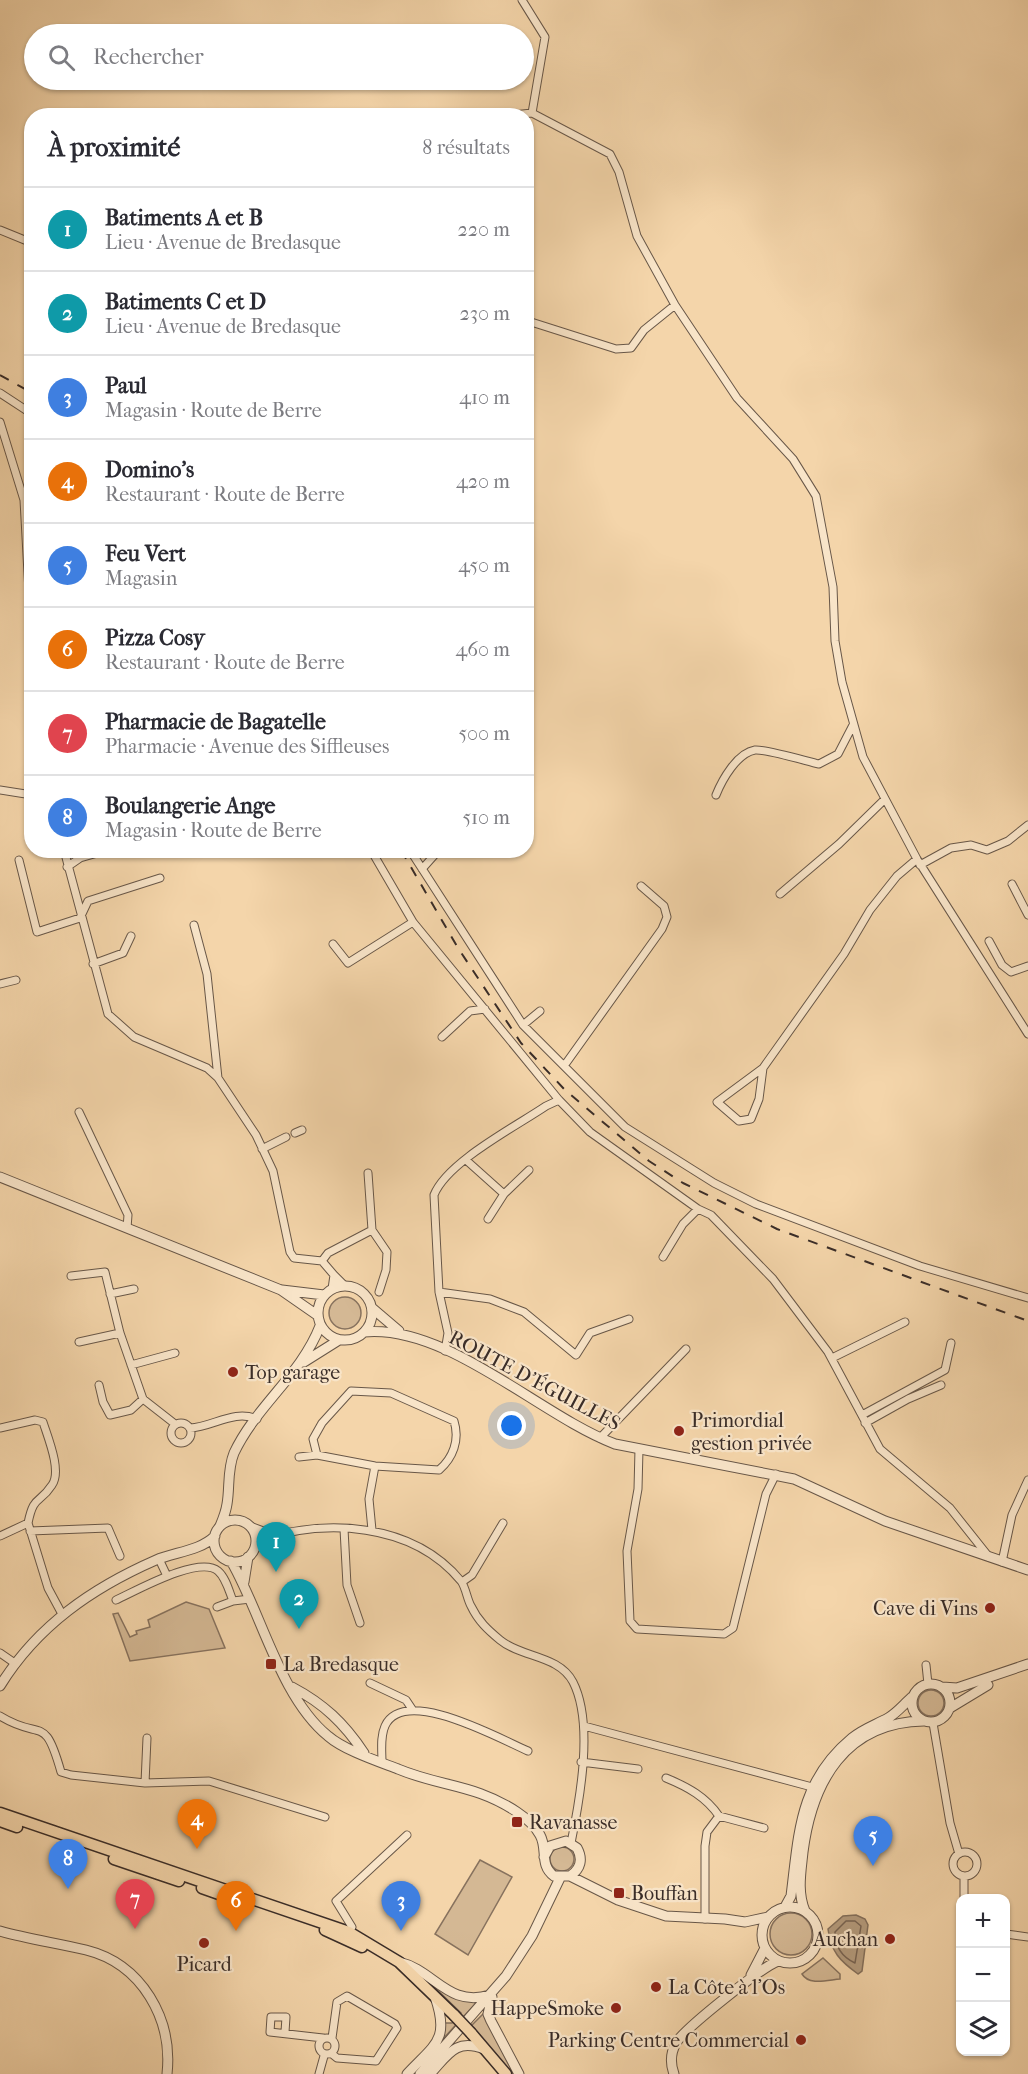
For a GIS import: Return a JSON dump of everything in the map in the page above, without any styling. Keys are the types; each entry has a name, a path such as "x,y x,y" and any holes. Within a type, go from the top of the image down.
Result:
{"main road":[{"path":"0,1813 350,1932 399,1962 454,2015 506,2074"},
{"path":"0,1821 326,1930 358,1945 412,1976"}],"street":[{"path":"522,0 544,36 533,108"},
{"path":"534,114 610,154 619,172 637,236 675,305 737,398 793,459 816,495 833,587 839,664 863,758 919,862 1024,1022 1028,1034"},
{"path":"0,230 24,240"},
{"path":"534,323 616,349 631,348 644,330 675,305"},
{"path":"0,393 24,409"},
{"path":"0,422 24,500"},
{"path":"716,795 721,781 744,755 756,750 819,764 838,754 853,725"},
{"path":"0,790 24,794"},
{"path":"780,894 839,844 885,800"},
{"path":"763,1068 759,1100 751,1119 740,1120 717,1102 763,1068 844,954 870,910 897,876 919,862 951,848 971,845 987,850 1008,841 1028,825"},
{"path":"65,858 108,1014 119,1026 154,1047 207,1068 218,1078 273,1171 290,1252 294,1258 322,1261 345,1286 365,1295 372,1308 371,1321 364,1332 353,1339 339,1340 332,1338 320,1326 317,1315 318,1305 324,1295 332,1289 345,1286"},
{"path":"67,867 80,858"},
{"path":"376,858 412,922 559,1100 590,1132 698,1209 711,1215 773,1279 832,1358 865,1423 889,1459 950,1508 989,1557"},
{"path":"415,858 523,1025 625,1126 714,1183 756,1204 920,1266 1028,1298"},
{"path":"422,869 432,858"},
{"path":"19,860 37,932 80,918 88,901 160,878"},
{"path":"1012,884 1028,915"},
{"path":"564,1066 662,928 667,917 664,906 641,886"},
{"path":"333,944 348,963 412,922"},
{"path":"194,925 207,974 218,1078"},
{"path":"93,964 123,953 131,936"},
{"path":"989,941 1002,965 1011,972 1028,966"},
{"path":"0,984 16,980"},
{"path":"442,1038 470,1011 485,1010"},
{"path":"523,1025 540,1011"},
{"path":"445,1351 448,1333 439,1292 434,1195 439,1183 452,1168 546,1106 559,1100"},
{"path":"79,1112 128,1215 127,1228"},
{"path":"262,1149 286,1137"},
{"path":"466,1160 504,1194"},
{"path":"488,1219 504,1194 529,1170"},
{"path":"368,1173 372,1230 387,1252 386,1270 380,1292"},
{"path":"0,1177 281,1290 317,1315"},
{"path":"663,1257 683,1224 698,1209"},
{"path":"322,1261 328,1253 372,1230"},
{"path":"71,1276 105,1272 120,1333 143,1399 166,1419 175,1424 182,1423 190,1428 202,1427 240,1415 257,1419"},
{"path":"332,1289 334,1275"},
{"path":"110,1294 134,1289"},
{"path":"281,1290 324,1295"},
{"path":"439,1292 490,1299 524,1312 576,1355 590,1333 629,1319"},
{"name":"ROUTE D'ÉGUILLES","path":"372,1308 403,1334"},
{"path":"832,1358 905,1322"},
{"path":"0,1686 38,1636 62,1614 126,1573 159,1559 200,1547 215,1536 228,1502 228,1478 233,1454 257,1419 300,1365 320,1326"},
{"name":"ROUTE D'ÉGUILLES","path":"364,1332 380,1330 403,1334 445,1351 482,1369 600,1438 639,1449 776,1474 801,1482 885,1521 1028,1570"},
{"path":"79,1342 120,1333"},
{"path":"300,1365 339,1340"},
{"path":"862,1415 945,1370 951,1343"},
{"path":"600,1438 686,1349"},
{"path":"131,1365 175,1353"},
{"path":"99,1385 103,1402 110,1415 131,1410 143,1399"},
{"path":"865,1423 941,1385"},
{"path":"299,1457 317,1455 375,1466 439,1470 446,1464 455,1448 457,1431 454,1421 390,1393 351,1391 322,1423 312,1439 317,1455"},
{"path":"166,1419 172,1440 178,1443 185,1443 202,1427"},
{"path":"0,1428 35,1420 43,1422 56,1471 53,1485 34,1502 29,1527 48,1588 62,1614"},
{"path":"170,1433 175,1424"},
{"path":"190,1428 190,1438"},
{"path":"639,1449 638,1489 627,1551 630,1620 638,1629 724,1634 733,1628 744,1575 766,1494 776,1474"},
{"path":"372,1530 369,1499 375,1466"},
{"path":"1002,1562 1012,1515 1028,1480"},
{"path":"228,1502 237,1520 274,1535"},
{"path":"220,1526 237,1520"},
{"path":"462,1582 472,1575 502,1523"},
{"path":"250,1526 256,1541"},
{"path":"0,1536 29,1527 108,1528 120,1556"},
{"path":"344,1528 347,1585 360,1623"},
{"path":"244,1582 248,1557 256,1541 274,1535 344,1528 372,1530 425,1549 439,1558 462,1582 480,1623 506,1645 549,1661 566,1671 574,1684 584,1726 578,1811 572,1843 580,1854 579,1868 586,1882"},
{"path":"215,1536 220,1555"},
{"path":"200,1547 231,1561 244,1582 273,1656 305,1710 328,1736 413,1775 465,1787 495,1798 529,1821 541,1836 555,1843 572,1843"},
{"path":"231,1561 248,1557"},
{"path":"159,1559 167,1576"},
{"path":"116,1600 167,1576 206,1567 217,1570 225,1581 233,1601"},
{"path":"217,1607 233,1601 250,1599"},
{"path":"0,1653 16,1664"},
{"path":"550,1872 586,1882 618,1900 666,1916 745,1922 768,1917 785,1907 791,1896 801,1817 812,1786 823,1768 847,1742 865,1729 889,1717 919,1688 928,1684 957,1688 1028,1664"},
{"path":"926,1665 928,1684"},
{"path":"674,2074 671,2062 678,2040 748,1979 778,1961 797,1963 815,1949 818,1929 805,1911 800,1896 805,1840 813,1802 829,1771 847,1750 873,1732 904,1721 929,1722 947,1714 950,1708 979,1688 1028,1671"},
{"path":"370,1683 406,1700 412,1710"},
{"path":"292,1687 331,1711 347,1727 366,1755"},
{"path":"942,1687 947,1693 950,1708"},
{"path":"912,1697 912,1707 916,1716 929,1722"},
{"path":"382,1762 382,1738 386,1724 396,1713 412,1710 433,1712 528,1752"},
{"path":"0,1716 12,1724 34,1728 48,1734 54,1745 61,1772 83,1777 146,1783 209,1781 325,1817"},
{"path":"929,1722 950,1823 959,1854"},
{"path":"584,1726 812,1786"},
{"path":"146,1783 147,1738"},
{"path":"581,1762 638,1769"},
{"path":"666,1778 685,1786 710,1802 719,1816 764,1828"},
{"path":"705,1919 705,1846 707,1832 719,1816"},
{"path":"350,1932 352,1927 336,1901 407,1835"},
{"path":"541,1836 544,1857 554,1888"},
{"path":"544,1857 546,1851 555,1843"},
{"path":"968,1852 977,1860 975,1872 964,1876 954,1869 954,1862 959,1854 968,1852"},
{"path":"420,2074 493,1994 532,1936 554,1888 579,1868"},
{"path":"964,1876 964,1894"},
{"path":"785,1907 805,1911"},
{"path":"768,1917 762,1937 765,1948 778,1961"},
{"path":"745,1922 762,1937"},
{"path":"0,1931 87,1950 106,1958 132,1975 149,1995 159,2013 168,2052 167,2074"},
{"path":"1010,1935 1028,1937"},
{"path":"748,1979 765,1948"},
{"path":"399,1962 410,1965 458,1996 474,1999 493,1994"},
{"path":"493,1994 488,2014 490,2021 519,2074"},
{"path":"407,2074 440,2037 442,2023 434,1995"},
{"path":"319,2074 328,2055 337,2002 347,1996 395,2024 397,2028 376,2061 337,2058 328,2055 320,2051 323,2038"},
{"path":"285,2032 332,2038"},
{"path":"430,2074 457,2046 470,2045 484,2049"}],"shaded area":[{"path":"345,1297 357,1301 361,1313 357,1325 345,1329 333,1325 329,1313 333,1301"},
{"path":"186,1602 209,1609 225,1648 130,1661 113,1614 118,1613 130,1637 137,1634 136,1631 150,1627 148,1620"},
{"path":"931,1690 940,1694 944,1703 940,1712 931,1716 922,1712 918,1703 922,1694"},
{"path":"562,1847 570,1851 574,1859 570,1867 562,1871 554,1867 550,1859 554,1851"},
{"path":"480,1860 512,1877 468,1955 435,1934"},
{"path":"791,1913 806,1919 812,1934 806,1949 791,1955 776,1949 770,1934 776,1919"},
{"path":"823,1958 840,1974 840,1979 814,1981 805,1978 802,1974"},
{"path":"427,1980 469,2001 477,2002 442,2040 444,2023 452,2023 461,2013"},
{"path":"483,2014 516,2074 512,2074 471,2026"}],"water":[{"path":"856,1915 865,1919 868,1925 862,1971 858,1974 837,1955 831,1944 828,1929 843,1916"}],"railway":[{"path":"0,375 24,388"},
{"path":"406,858 458,948 521,1043 565,1090 649,1161 683,1183 777,1229 1028,1321"}],"place":[{"name":"Top garage","path":"233,1372"},
{"name":"Primordial gestion privée","path":"679,1431"},
{"name":"Batiments A et B","path":"276,1572"},
{"name":"Cave di Vins","path":"990,1608"},
{"name":"Batiments C et D","path":"299,1629"},
{"name":"La Bredasque","path":"271,1664"},
{"name":"Ravanasse","path":"517,1822"},
{"name":"Domino's","path":"197,1849"},
{"name":"Feu Vert","path":"873,1866"},
{"name":"Boulangerie Ange","path":"68,1889"},
{"name":"Bouffan","path":"619,1893"},
{"name":"Pharmacie de Bagatelle","path":"135,1929"},
{"name":"Pizza Cosy","path":"236,1931"},
{"name":"Paul","path":"401,1931"},
{"name":"Auchan","path":"890,1939"},
{"name":"Picard","path":"204,1943"},
{"name":"La Côte à l'Os","path":"656,1987"},
{"name":"HappeSmoke","path":"616,2008"},
{"name":"Parking Centre Commercial","path":"801,2040"}]}
